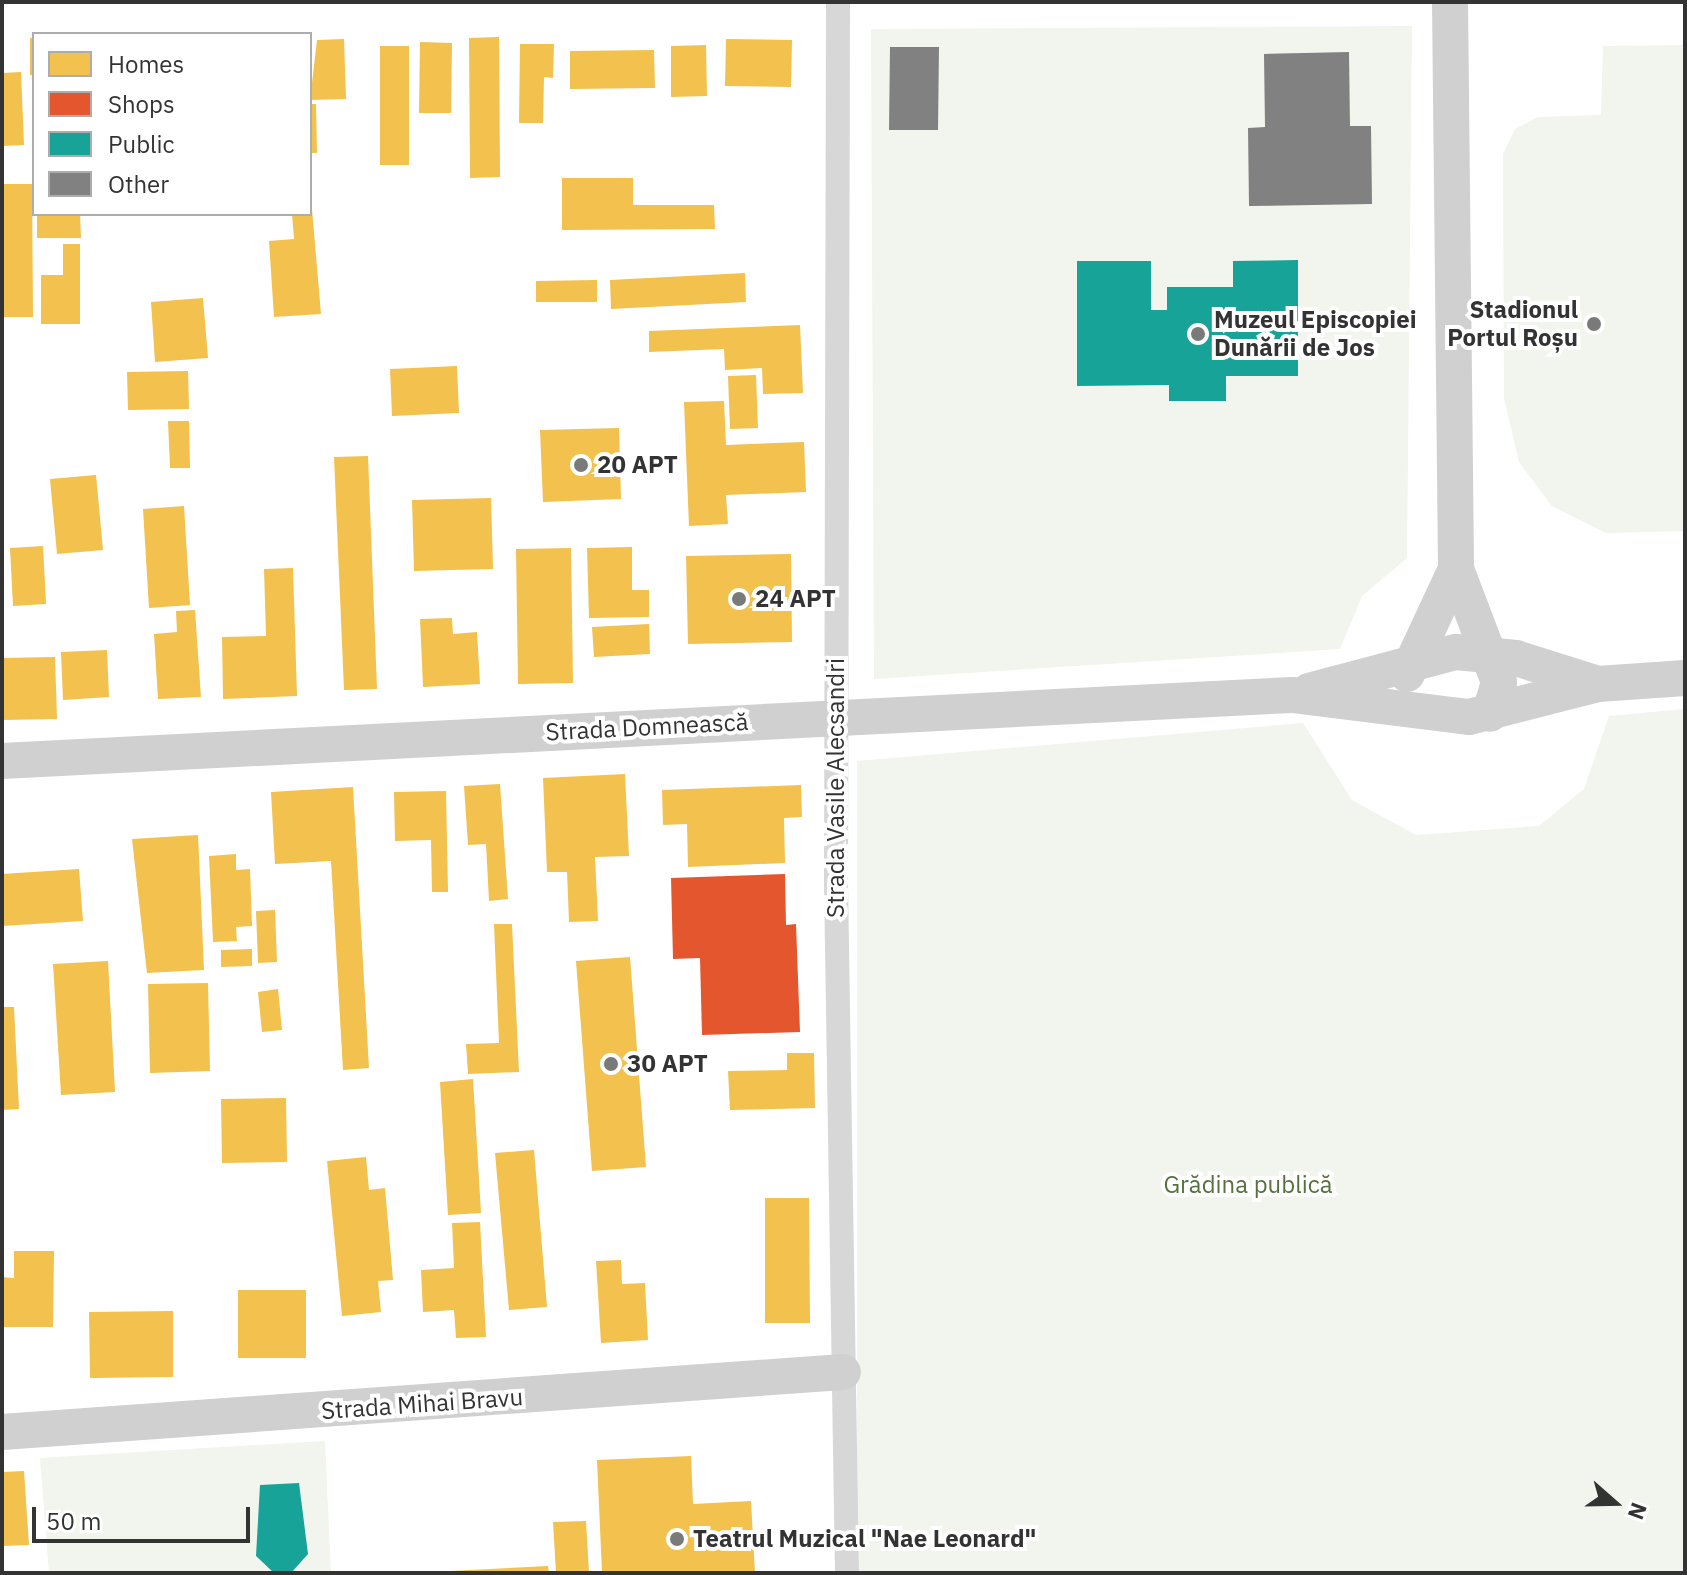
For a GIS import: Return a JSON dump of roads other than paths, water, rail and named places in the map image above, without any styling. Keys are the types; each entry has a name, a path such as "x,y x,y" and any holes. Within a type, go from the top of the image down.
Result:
{"main road":[{"path":"1450,2 1456,569 1499,682 1490,714"},
{"path":"1420,714 1404,689 1456,569"},
{"name":"Strada Domnească","path":"1292,695 1414,661 1489,652 1598,684"},
{"name":"Strada Domnească","path":"2,761 836,715 1292,695 1420,714 1490,714 1598,684 1685,678"},
{"name":"Strada Mihai Bravu","path":"2,1432 843,1372"}],"street":[{"name":"Strada Vasile Alecsandri","path":"838,2 836,715 847,1573"}],"place":[{"name":"Stadionul Portul Roșu","path":"1594,324"},
{"name":"Muzeul Episcopiei Dunării de Jos","path":"1198,334"},
{"name":"20 APT","path":"581,465"},
{"name":"24 APT","path":"739,599"},
{"name":"30 APT","path":"611,1064"},
{"name":"Teatrul Muzical \"Nae Leonard\"","path":"677,1539"}],"park label":[{"name":"Grădina publică","path":"1248,1185"}]}
